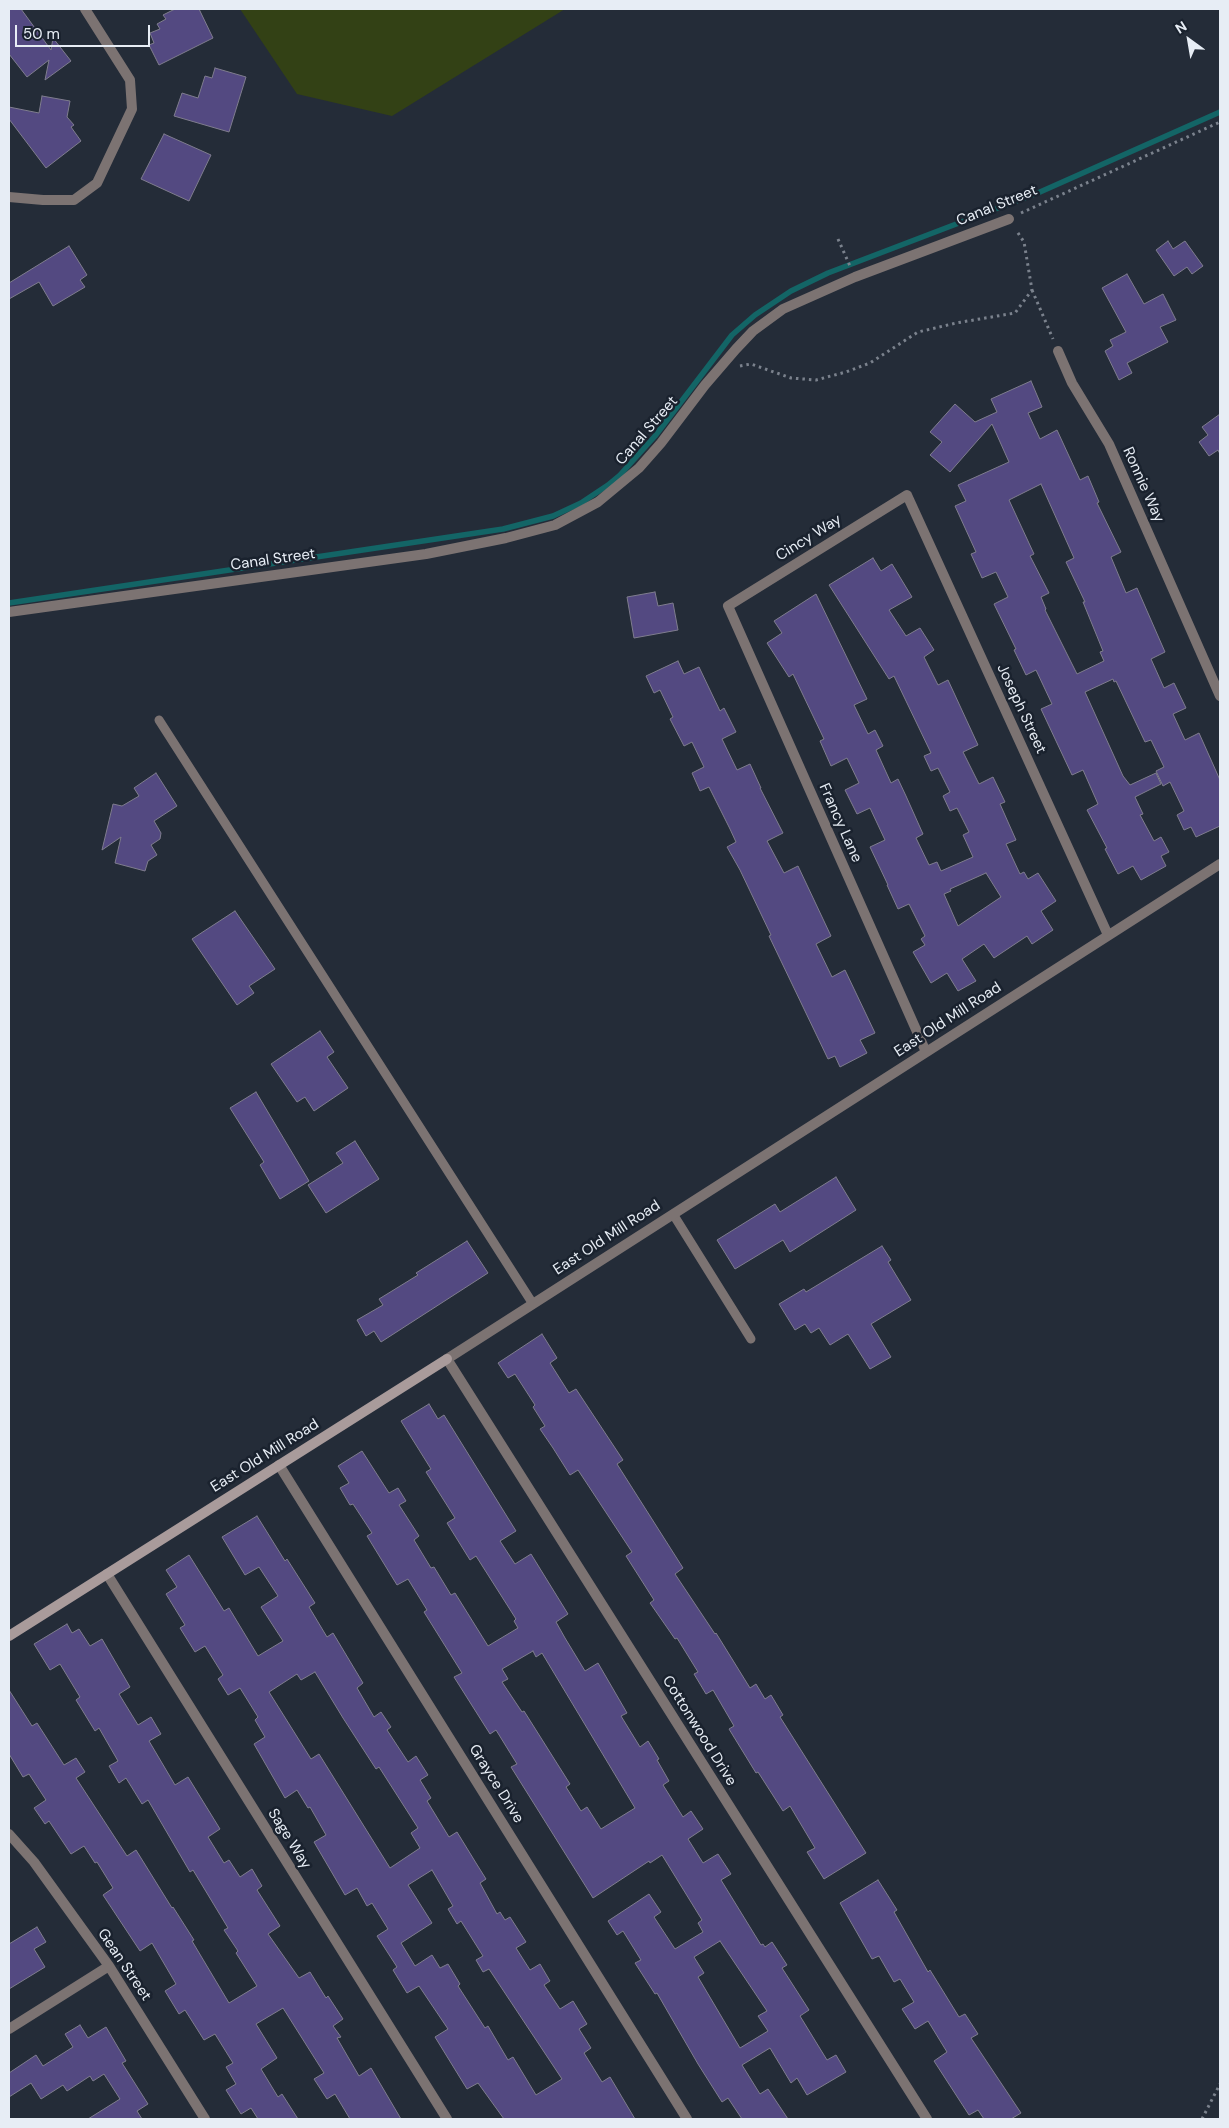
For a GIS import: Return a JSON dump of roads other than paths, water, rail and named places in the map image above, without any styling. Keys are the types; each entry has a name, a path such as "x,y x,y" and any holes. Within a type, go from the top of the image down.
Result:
{"street":[{"path":"9,197 74,200 97,183 132,110 130,80 85,9"},
{"name":"Canal Street","path":"9,612 426,554 514,536 555,525 598,502 639,468 736,348 753,331 783,309 855,277 1009,219"},
{"name":"Ronnie Way","path":"1058,351 1072,383 1109,444 1220,696"},
{"name":"Cincy Way","path":"728,606 907,495"},
{"name":"Joseph Street","path":"907,495 1108,935"},
{"name":"Francy Lane","path":"728,606 926,1052"},
{"name":"East Old Mill Road","path":"9,1636 447,1359 1220,864"},
{"name":"Cottonwood Drive","path":"447,1359 927,2119"},
{"name":"Grayce Drive","path":"279,1465 687,2119"},
{"name":"Sage Way","path":"107,1574 447,2119"},
{"name":"Gean Street","path":"9,1834 34,1862 109,1966 205,2119"},
{"path":"9,2029 109,1966"}],"lane":[{"path":"159,720 533,1304"},
{"path":"673,1214 751,1339"}],"waterway":[{"path":"9,603 503,529 553,516 581,503 620,475 655,436 732,335 755,315 791,291 828,273 1040,192 1220,112"}]}
